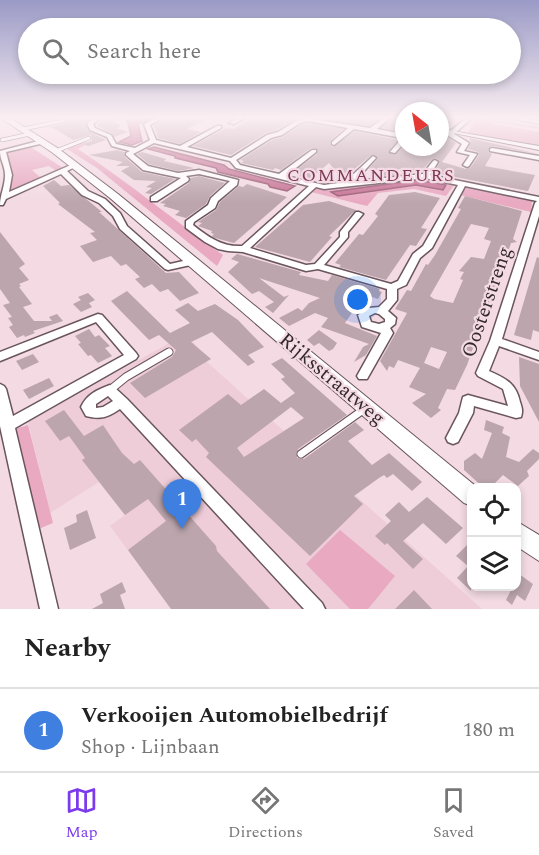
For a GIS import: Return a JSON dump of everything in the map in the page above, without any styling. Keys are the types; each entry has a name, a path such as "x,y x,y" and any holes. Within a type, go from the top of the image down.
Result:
{"main road":[{"name":"Rijksstraatweg","path":"49,146 56,151 68,168 192,262 467,493"},
{"path":"521,536 539,549"}],"street":[{"path":"2,200 9,177 2,157 3,152 13,146"},
{"path":"120,146 136,150"},
{"path":"143,146 129,156 146,168 182,176 199,172 234,180 234,183 213,200 212,206 190,221 189,226 215,246 230,251 244,249 306,268 318,266 392,287 402,282 416,256 427,248 463,183"},
{"path":"175,146 232,160 238,167 314,185 329,187 425,176 539,201"},
{"path":"232,160 253,146"},
{"path":"464,146 460,152 474,154 467,165"},
{"path":"492,150 539,158"},
{"path":"280,177 314,151"},
{"path":"504,162 509,153"},
{"path":"348,184 373,158"},
{"path":"425,176 435,162"},
{"path":"2,200 68,168"},
{"path":"154,199 185,179 182,176"},
{"path":"244,249 314,185"},
{"name":"Oosterstreng","path":"453,438 466,413 468,400 516,413 512,392 508,385 482,373 496,340 539,201"},
{"path":"318,266 345,237 344,232 359,214"},
{"path":"382,311 392,300 392,287"},
{"path":"369,311 382,311 391,318 390,324 384,327 370,326 363,318 369,311"},
{"path":"0,357 98,317 132,356 7,426"},
{"path":"363,376 387,333 384,327"},
{"path":"496,340 539,356"},
{"path":"0,389 7,426 8,447 49,609"},
{"path":"122,402 98,414 91,412 89,402 110,390 122,402 316,609"}],"lane":[{"path":"56,151 68,146"},
{"path":"110,390 126,377 169,352"},
{"path":"301,454 367,407"}],"shaded area":[{"path":"30,146 63,168 58,172 49,166 32,170 41,178 7,192 6,152"},
{"path":"82,146 78,149 223,255 217,266 97,168 67,149"},
{"path":"154,147 295,186 287,191 270,187 268,184 218,172 216,168 148,149"},
{"path":"419,177 455,184 446,196 414,189 378,193 367,206 311,192 315,188 326,189","holes":["422,180 420,185 338,196 332,192"]},
{"path":"417,180 446,185 443,190 416,185 338,196 331,192"},
{"path":"466,186 532,200 531,212 460,195"},
{"path":"187,333 207,362 482,609 171,609 110,526 125,515 99,482 50,513 28,422"},
{"path":"28,425 53,523 36,530 12,430"},
{"path":"340,530 395,576 368,609 350,609 306,564"}],"building":[{"path":"195,146 245,146 231,155"},
{"path":"262,146 393,146 388,152 395,156 446,156 442,162 466,169 471,167 479,155 478,152 468,149 469,146 491,146 488,152 492,154 485,166 535,175 528,191 434,173 440,162 436,158 431,160 422,171 399,169 394,175 385,176 369,169 378,158 373,154 342,179 329,163 311,178 297,176 299,174 294,172 317,154 316,148 311,148 281,170 241,163 244,161 240,160"},
{"path":"494,146 506,146 539,154"},
{"path":"117,150 124,152 125,157 142,172 175,179 151,194 145,193 152,188 146,187 156,181 134,180 121,171 130,166 116,166 123,162 89,155"},
{"path":"142,152 166,159 164,161 194,168 178,171 149,164 137,154"},
{"path":"199,176 225,183 210,196 206,204 186,218 175,215 180,211 160,203 189,183 191,178"},
{"path":"54,180 61,186 69,185 102,212 99,212 166,273 179,272 199,293 180,301 168,289 160,292 152,284 144,288 135,279 140,277 126,264 121,266 111,256 93,262 80,246 97,240 90,233 95,232 58,204 60,203 43,186"},
{"path":"247,184 287,197 234,243 215,238 212,236 214,234 211,233 212,231 198,226 202,223 198,222 216,210 220,202 239,186 243,187"},
{"path":"415,192 440,198 421,228 427,229 416,246 410,245 386,280 339,267 341,265 335,263 359,234 363,235 378,216 375,214 389,195"},
{"path":"465,196 522,211 513,239 517,242 511,243 509,249 498,252 505,258 476,339 467,341 473,348 467,365 455,390 447,389 438,408 441,410 431,418 412,403 426,394 409,387 420,368 398,360 394,368 389,366 387,371 380,361 407,313 395,309 407,290 411,291 426,264 428,265 435,255 461,209 458,208","holes":["471,224 489,228 484,239 491,241 484,259 471,257 459,271 464,272 460,279 463,280 453,303 434,299 430,296","431,347 447,352 439,369 424,363"]},
{"path":"329,201 356,210 329,236 332,237 310,262 255,247 303,205"},
{"path":"0,232 25,264 19,268 29,280 19,284 21,286 19,287 32,304 23,307 34,321 52,321 49,317 57,314 63,321 33,331 35,333 25,337 24,335 17,338 9,327 13,325 8,318 12,317 3,305 10,303 0,289"},
{"path":"237,254 301,272 299,275 328,281 332,275 380,289 379,291 382,292 378,299 372,297 367,303 360,301 345,323 377,336 366,355 354,362 363,347 369,344 321,327 328,318 315,313 289,326 279,318 298,308 302,311 309,303 320,298 259,278 284,297 289,295 273,313 265,307 274,302 259,291 252,294 228,272 239,262 231,259"},
{"path":"537,257 539,258 539,332 533,330 531,340 514,335"},
{"path":"127,291 170,333 190,323 175,310 188,303 198,311 215,304 238,320 264,347 248,355 255,362 248,366 212,332 191,342 211,359 145,398 130,383 172,357 176,350 159,335 149,340 111,301"},
{"path":"88,293 95,300 89,303 92,307 81,312 73,304 81,300 78,297"},
{"path":"89,329 95,337 99,335 110,346 105,348 112,356 98,363 91,355 88,356 78,344 81,343 75,336"},
{"path":"319,330 337,343 333,349 329,351 319,343 314,346 307,340"},
{"path":"33,354 39,362 22,370 16,361"},
{"path":"519,357 539,364 539,422 520,386"},
{"path":"282,358 347,415 298,449 297,458 304,459 355,422 364,430 348,441 372,465 389,453 422,482 412,491 393,474 387,478 384,475 379,478 354,496 363,504 310,556 206,457 209,453 196,439 192,442 179,430 228,394 241,405 264,389 281,403 295,393 281,379 285,377 271,364","holes":["291,407 304,418 244,457 237,448"]},
{"path":"49,378 54,386 29,399 23,390"},
{"path":"64,410 84,436 103,425 122,453 134,464 140,460 216,546 217,551 270,609 171,609 128,550 166,521 148,499 125,515 82,460 85,458 69,436 60,441 45,421"},
{"path":"486,420 504,427 502,433 510,437 506,457 519,462 533,449 539,453 539,459 527,471 529,476 521,483 514,483 503,475 495,483 478,483 464,470 464,461 475,453 482,459 492,433 484,430"},
{"path":"427,497 463,528 446,544 423,523 403,541 423,559 413,569 387,543 385,545 375,536 391,521 385,515 399,502 409,512"},
{"path":"87,510 96,538 70,550 64,528 77,522 76,515"},
{"path":"467,545 467,565 456,556"},
{"path":"467,567 467,587 457,578"},
{"path":"521,575 533,584 525,601 517,595 512,605 506,600 510,591 521,591"},
{"path":"122,582 126,592 120,595 125,609 92,609 103,603 100,594"},
{"path":"414,590 432,609 395,609"}],"place":[{"name":"Verkooijen Automobielbedrijf","path":"182,529"}],"district":[{"name":"COMMANDEURS","path":"371,175"}]}
